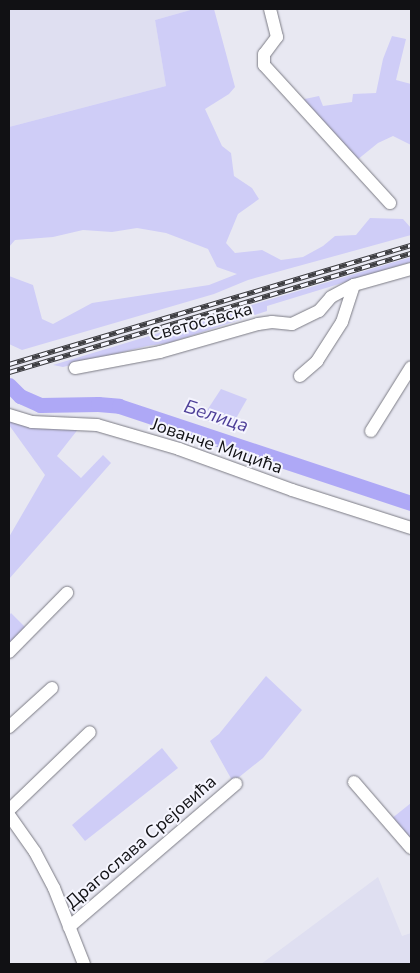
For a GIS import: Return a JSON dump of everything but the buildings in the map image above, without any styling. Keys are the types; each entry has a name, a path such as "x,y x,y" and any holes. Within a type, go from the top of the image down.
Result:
{"street":[{"path":"270,9 276,37 264,54 264,65 390,203"},
{"name":"Светосавска","path":"75,368 160,352 258,324 272,322 292,324 319,311 331,297 354,285 411,269"},
{"path":"300,376 317,361 342,322 354,285"},
{"path":"371,430 411,366"},
{"name":"Јованче Мицића","path":"9,415 32,422 97,425 180,449 292,490 411,528"},
{"path":"9,652 67,592"},
{"path":"9,727 52,688"},
{"path":"9,810 90,732"},
{"path":"354,782 411,848"},
{"name":"Драгослава Срејовића","path":"69,927 236,784"},
{"path":"9,815 35,852 54,888 84,964"}],"shaded area":[{"path":"9,9 194,9 155,20 166,86 9,127"},
{"path":"194,9 214,9 235,87 229,94 205,109 222,146 231,153 234,176 252,188 259,199 238,214 226,243 235,253 262,250 281,260 303,257 323,246 335,236 356,235 370,218 403,219 411,228 411,235 248,280 214,294 22,350 9,344 9,276 33,285 42,319 53,324 92,303 209,285 237,274 217,267 208,249 166,233 137,228 112,232 83,230 53,237 15,240 9,247 9,127 166,86 155,20"},
{"path":"392,36 406,39 396,80 411,84 411,145 393,136 378,143 357,160 300,100 319,96 323,106 352,102 353,94 376,93 383,59"},
{"path":"411,257 411,262 267,306 267,311 169,343 147,346 63,367 53,365"},
{"path":"221,389 247,399 230,429 202,418"},
{"path":"9,418 41,428 79,428 57,456 81,478 103,455 111,463 9,579 9,537 45,475 9,425"},
{"path":"11,613 26,628 9,646 9,616"},
{"path":"266,676 302,710 263,758 233,782 210,741 219,734"},
{"path":"162,748 178,768 85,841 72,825"},
{"path":"411,803 411,841 391,819"},
{"path":"378,877 402,936 411,933 411,964 261,964"}],"waterway":[{"name":"Белица","path":"9,385 20,396 40,405 98,404 119,406 411,503"}],"railway":[{"path":"9,364 411,245"},
{"path":"9,372 411,253"}]}
